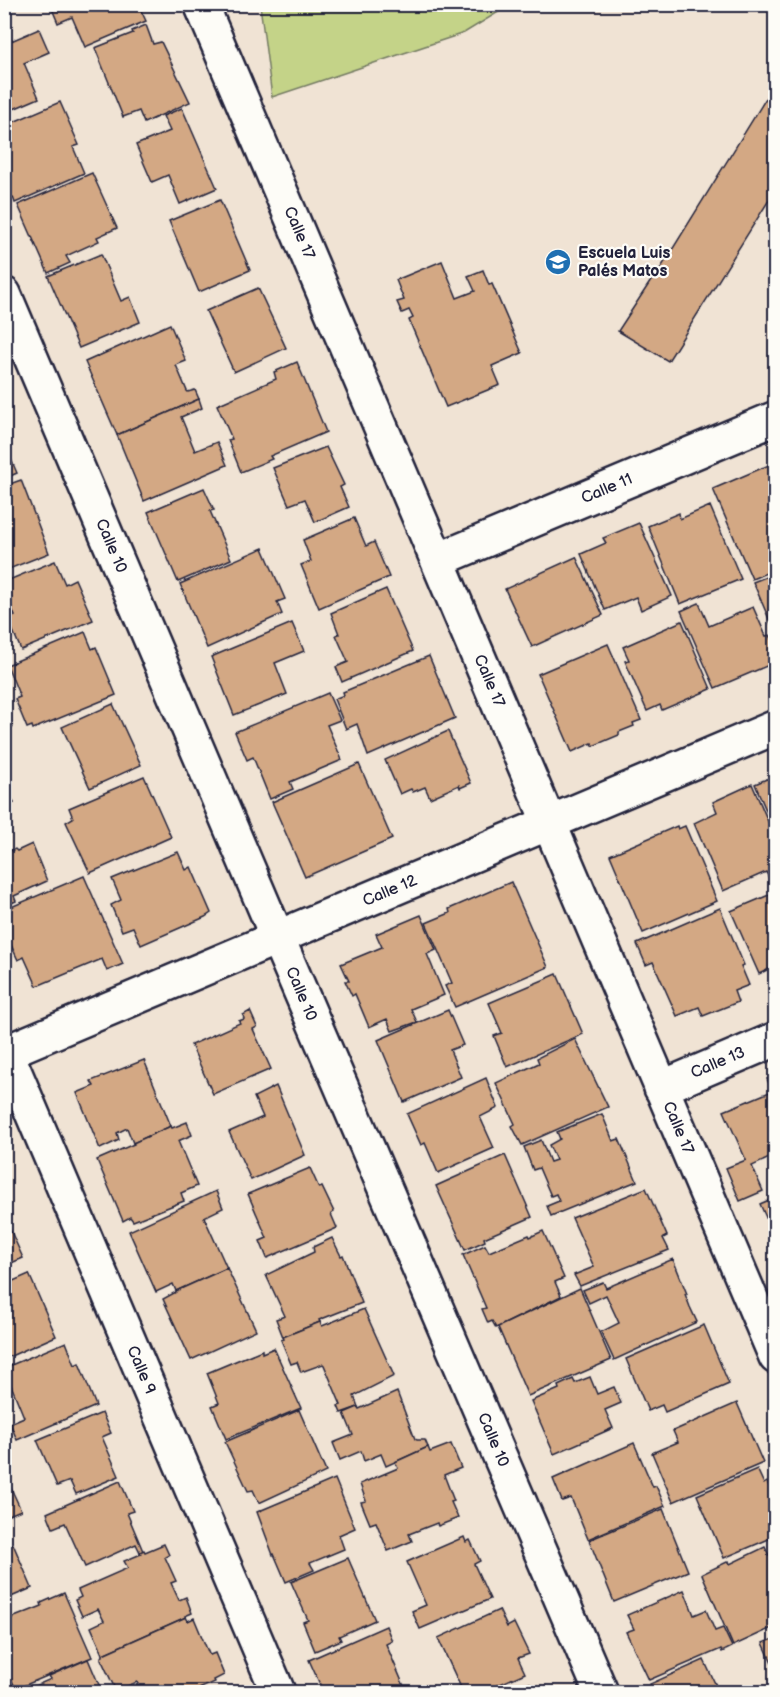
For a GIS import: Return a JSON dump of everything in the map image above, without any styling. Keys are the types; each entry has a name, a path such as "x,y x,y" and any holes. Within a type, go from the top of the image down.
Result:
{"street":[{"name":"Calle 17","path":"201,4 774,1349"},
{"name":"Calle 10","path":"4,294 601,1692"},
{"name":"Calle 11","path":"438,560 776,418"},
{"name":"Calle 12","path":"5,1051 278,939 776,727"},
{"name":"Calle 13","path":"662,1088 776,1039"},
{"name":"Calle 9","path":"5,1051 278,1692"}],"green space":[{"path":"260,4 510,5 464,33 272,97"}],"building":[{"path":"50,4 138,4 146,21 85,47 72,17 58,23"},
{"path":"146,25 153,44 161,42 190,102 144,123 139,111 123,117 95,48 133,33 132,31"},
{"path":"39,29 49,52 24,63 39,98 4,113 4,44"},
{"path":"776,82 776,189 668,361 618,331 659,271"},
{"path":"60,102 79,145 73,147 84,173 15,203 13,197 7,200 4,195 4,126"},
{"path":"182,108 217,188 180,204 168,175 152,182 136,145 170,131 163,116"},
{"path":"92,173 117,228 97,237 99,241 66,256 70,263 48,273 18,205"},
{"path":"220,200 250,270 199,292 169,221"},
{"path":"101,254 121,301 130,297 140,322 79,348 48,276"},
{"path":"442,261 457,298 475,291 468,276 483,270 489,285 492,284 522,353 492,366 500,385 446,407 409,320 413,318 409,310 402,313 397,302 404,300 396,280"},
{"path":"258,288 286,348 234,372 206,311"},
{"path":"170,324 186,361 176,365 187,391 195,390 199,399 117,435 85,362"},
{"path":"297,362 326,432 270,456 272,459 241,472 228,440 232,439 217,405 276,379 274,372"},
{"path":"199,399 202,408 181,417 195,451 217,442 227,465 144,501 117,435"},
{"path":"4,443 17,473 8,477 9,481 4,484"},
{"path":"326,447 344,485 340,487 349,507 315,522 305,499 289,505 273,468"},
{"path":"776,462 776,569 752,579 713,489"},
{"path":"21,480 49,553 4,571 4,486"},
{"path":"204,488 214,510 210,511 231,559 178,582 148,512"},
{"path":"710,506 741,579 680,604 648,526 679,513 680,519"},
{"path":"354,518 366,546 374,542 389,577 319,608 301,565 311,561 303,540"},
{"path":"639,523 672,596 641,610 636,597 605,610 581,554 606,543 603,538"},
{"path":"263,548 285,599 277,602 282,614 207,648 180,584"},
{"path":"576,557 603,615 532,647 505,589"},
{"path":"55,561 65,584 75,579 93,620 21,650 8,619 15,616 4,589 4,582"},
{"path":"776,573 776,635 753,582"},
{"path":"386,589 413,651 342,682 336,667 348,662 336,635 339,634 331,613"},
{"path":"699,603 709,626 753,607 766,636 770,635 776,647 776,662 715,688 681,611"},
{"path":"682,621 711,689 662,710 660,705 647,711 625,661 629,660 623,647"},
{"path":"292,623 304,651 275,663 287,694 234,715 211,657"},
{"path":"85,632 92,649 96,647 116,695 33,729 32,726 27,728 15,699 20,697 7,665"},
{"path":"608,644 641,720 633,723 634,726 619,732 619,735 572,752 538,674"},
{"path":"429,656 455,718 368,756 357,724 346,729 334,699 344,695 343,692"},
{"path":"328,693 340,720 327,725 342,760 290,782 293,789 270,799 253,757 247,760 235,732"},
{"path":"113,704 141,765 90,788 62,727"},
{"path":"4,708 13,727 4,731"},
{"path":"448,731 471,783 460,788 459,785 430,798 425,787 413,792 411,789 400,794 385,760"},
{"path":"359,764 392,839 305,877 272,802"},
{"path":"776,775 776,834 755,784"},
{"path":"144,776 171,837 90,873 66,822 73,818 69,808"},
{"path":"4,782 14,803 4,807"},
{"path":"752,784 776,840 776,875 769,878 766,872 723,891 694,823 717,812 713,802"},
{"path":"677,826 678,829 685,826 717,901 643,933 610,855"},
{"path":"32,844 47,881 14,896 16,901 4,906 4,845 7,852 15,849 17,851"},
{"path":"178,852 186,870 191,867 211,913 141,945 133,927 122,931 111,905 121,900 112,879"},
{"path":"84,876 123,964 107,971 102,959 37,986 24,957 18,960 4,930 4,910"},
{"path":"511,882 548,967 455,1007 445,986 452,983 426,923 450,913 449,909"},
{"path":"776,892 776,974 774,975 771,968 759,974 731,911"},
{"path":"720,908 744,965 741,966 749,985 734,991 738,1002 703,1016 699,1007 677,1016 653,962 646,965 637,944"},
{"path":"421,915 436,950 427,954 444,995 411,1009 417,1022 392,1031 387,1019 369,1027 355,994 352,996 345,981 349,981 341,964 382,947 376,934"},
{"path":"557,974 583,1034 507,1067 494,1036 502,1033 489,1003"},
{"path":"448,1010 463,1045 450,1050 461,1077 404,1102 378,1040"},
{"path":"250,1011 257,1027 253,1029 271,1069 213,1094 191,1045 240,1023 239,1021 244,1019 243,1015"},
{"path":"575,1039 608,1107 522,1145 512,1126 515,1124 496,1083 539,1063 537,1058"},
{"path":"144,1060 171,1126 133,1143 127,1128 117,1133 119,1140 100,1149 77,1093 94,1086 91,1081"},
{"path":"776,1075 776,1155 752,1166 763,1191 740,1201 726,1168 746,1160 724,1111 772,1091 767,1079"},
{"path":"486,1078 498,1108 480,1117 494,1148 438,1173 425,1143 421,1145 407,1114"},
{"path":"276,1086 305,1155 251,1180 229,1132 263,1117 254,1097"},
{"path":"602,1114 613,1141 619,1139 637,1181 551,1216 547,1206 559,1201 556,1194 551,1196 539,1168 533,1170 524,1147 541,1140 550,1162 556,1160 549,1145 560,1139 557,1132"},
{"path":"187,1122 192,1135 178,1141 197,1186 181,1193 184,1201 133,1221 130,1217 123,1221 97,1160 171,1126 172,1128"},
{"path":"505,1155 532,1217 484,1238 485,1241 465,1250 436,1186"},
{"path":"310,1168 334,1212 331,1214 337,1228 267,1258 260,1241 267,1238 248,1194"},
{"path":"646,1188 667,1236 663,1238 669,1250 580,1286 574,1275 594,1267 572,1218"},
{"path":"216,1191 223,1208 204,1217 227,1268 176,1291 173,1284 156,1292 129,1231"},
{"path":"776,1197 776,1240 760,1204"},
{"path":"4,1216 23,1258 4,1266"},
{"path":"543,1231 564,1278 555,1282 561,1296 496,1328 492,1321 488,1323 482,1309 486,1308 463,1255 485,1245 489,1252"},
{"path":"332,1238 341,1256 343,1255 362,1303 283,1337 276,1319 285,1316 266,1275 314,1252 313,1247"},
{"path":"673,1259 697,1322 614,1360 601,1332 619,1323 606,1295 589,1303 583,1290 603,1282 606,1288"},
{"path":"227,1268 256,1330 191,1360 163,1299"},
{"path":"29,1274 56,1336 4,1359 4,1285"},
{"path":"580,1288 611,1360 528,1396 498,1327"},
{"path":"364,1309 394,1376 354,1396 358,1407 341,1413 338,1406 341,1405 324,1365 301,1372 297,1362 291,1364 281,1340 284,1339 283,1337 320,1322 322,1326"},
{"path":"704,1325 729,1384 665,1412 662,1405 648,1411 626,1359"},
{"path":"66,1342 75,1365 79,1363 96,1406 17,1440 10,1423 24,1417 4,1368"},
{"path":"274,1348 301,1408 226,1439 212,1406 219,1403 207,1373 262,1350 262,1353"},
{"path":"590,1377 597,1394 614,1387 621,1403 605,1410 613,1428 554,1454 531,1401 559,1389 558,1386 573,1379 575,1383"},
{"path":"397,1392 415,1439 425,1440 428,1447 386,1466 381,1454 364,1461 361,1451 340,1460 333,1443 353,1435 344,1413 358,1407 359,1409"},
{"path":"737,1403 763,1463 673,1502 652,1453 678,1442 673,1431"},
{"path":"299,1410 326,1472 259,1503 253,1490 248,1491 225,1442"},
{"path":"102,1413 111,1433 102,1437 119,1476 76,1494 70,1481 57,1486 37,1440"},
{"path":"634,1443 653,1487 656,1486 665,1506 588,1539 571,1498 562,1501 553,1479"},
{"path":"451,1444 461,1468 444,1475 458,1518 409,1534 412,1541 388,1551 376,1522 370,1524 361,1502 366,1501 360,1484 398,1468 395,1462 428,1447 430,1452"},
{"path":"757,1469 764,1484 767,1482 776,1501 776,1536 724,1558 697,1495"},
{"path":"4,1473 21,1510 4,1517"},
{"path":"335,1479 355,1528 339,1535 344,1549 310,1563 314,1570 286,1582 257,1512"},
{"path":"120,1481 133,1511 127,1513 143,1551 140,1552 136,1544 85,1567 65,1523 53,1528 47,1513"},
{"path":"663,1509 688,1571 614,1602 589,1540"},
{"path":"4,1533 10,1545 13,1544 32,1588 4,1600"},
{"path":"464,1537 466,1542 470,1540 480,1561 474,1564 490,1599 420,1629 412,1611 426,1605 407,1562"},
{"path":"164,1544 169,1555 165,1557 176,1581 171,1583 179,1600 186,1597 192,1613 103,1654 91,1627 104,1621 98,1609 82,1616 75,1600 81,1597 78,1590 128,1568 124,1561 141,1554 140,1552"},
{"path":"765,1547 769,1555 776,1552 776,1626 733,1646 702,1574 729,1561 730,1564"},
{"path":"348,1558 375,1620 339,1636 341,1640 315,1651 303,1622 308,1620 291,1582"},
{"path":"684,1590 694,1615 706,1610 715,1631 723,1628 732,1647 722,1652 721,1649 649,1680 626,1632 634,1629 627,1615"},
{"path":"64,1593 92,1657 16,1689 4,1664 4,1613 9,1611 12,1618 42,1606 41,1603"},
{"path":"499,1610 507,1627 514,1623 529,1654 518,1658 525,1673 482,1692 463,1692 438,1638"},
{"path":"186,1617 188,1621 194,1618 209,1654 215,1653 224,1675 214,1680 215,1682 192,1692 142,1692 137,1682 116,1691 101,1659 103,1654"},
{"path":"386,1626 392,1641 386,1644 406,1691 331,1692 329,1686 322,1689 309,1660"},
{"path":"776,1638 776,1671 763,1643"},
{"path":"88,1659 102,1692 21,1692 51,1679 49,1676"},
{"path":"704,1660 719,1692 654,1692 650,1684"},
{"path":"530,1683 534,1692 508,1692"}],"place":[{"name":"Escuela Luis Palés Matos","path":"558,262"}]}
